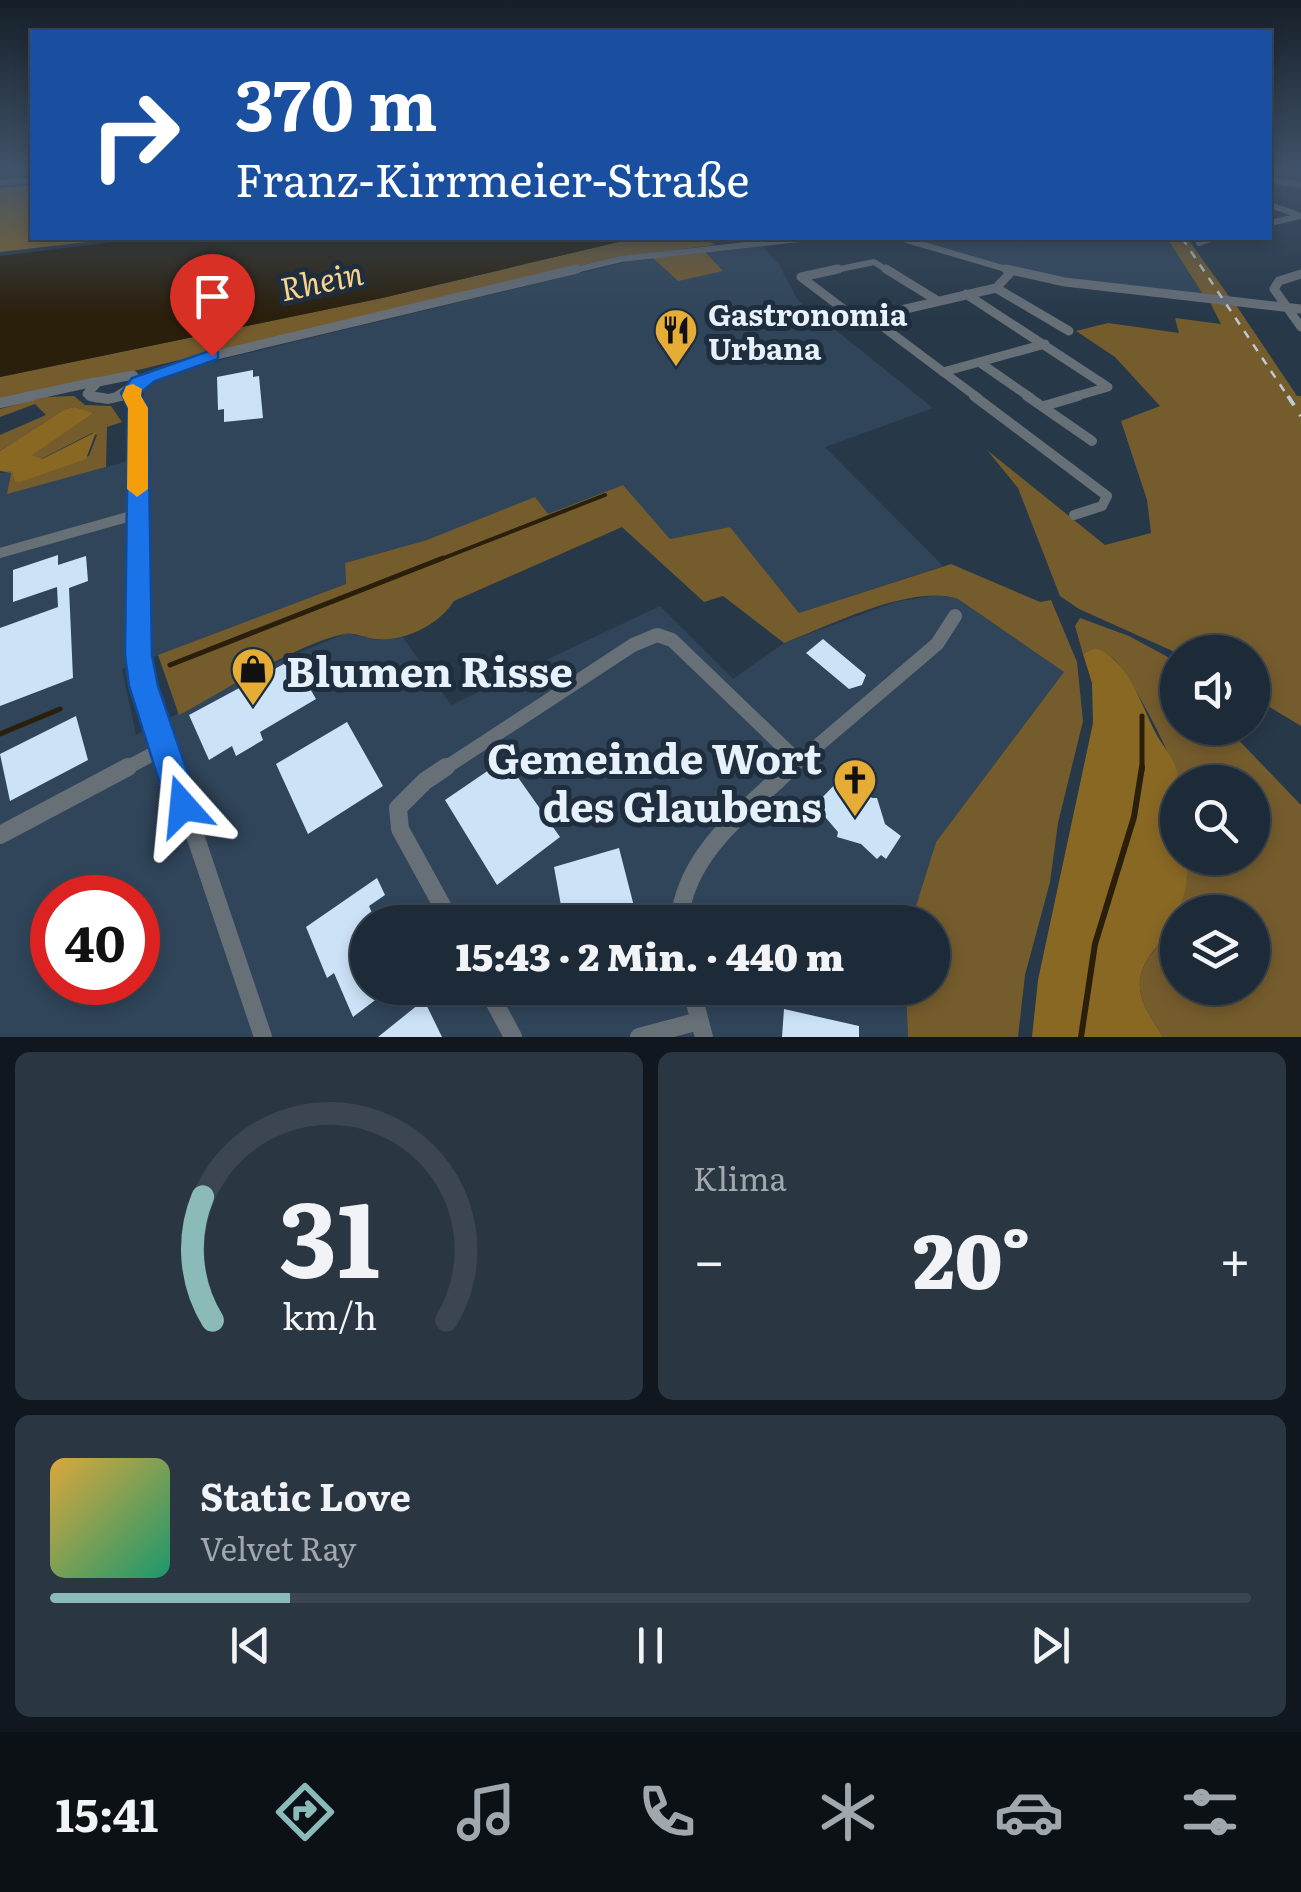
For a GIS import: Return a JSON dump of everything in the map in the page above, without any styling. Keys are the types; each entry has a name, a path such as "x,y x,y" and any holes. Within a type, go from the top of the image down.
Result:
{"street":[{"path":"108,399 135,382 212,356 621,259 717,241 747,240"},
{"path":"907,240 1012,271 1082,284 1301,309"},
{"path":"1199,242 1206,240"},
{"path":"938,301 874,262 802,276 858,320 996,288 1012,271"},
{"path":"1301,274 1275,284 1276,294 1301,327"},
{"path":"996,288 1069,331"},
{"path":"966,294 1108,387 1044,406"},
{"path":"870,317 1107,496 1106,503 1074,516"},
{"path":"943,372 1045,344"},
{"path":"979,362 1092,441"},
{"path":"0,403 114,376 135,382"},
{"path":"49,392 88,391 98,382"},
{"path":"135,382 138,655 144,686 263,1037"},
{"path":"88,391 90,398 121,402 136,416"},
{"path":"0,553 138,514"},
{"path":"681,905 682,894 702,856 798,761 937,644 954,616"},
{"path":"442,905 400,829 398,808 425,782 633,644 657,635 672,640 798,761"},
{"path":"0,836 164,748"},
{"path":"496,1005 513,1037"},
{"path":"639,1037 702,1029"}],"shaded area":[{"path":"0,220 30,220 30,240 105,240 0,252"},
{"path":"627,240 707,240 715,245 617,257 0,401 0,377 382,298"},
{"path":"913,240 1168,240 1204,296 1063,280"},
{"path":"1168,240 1188,240 1231,299 1204,296"},
{"path":"762,246 779,265 798,300 933,408 825,447 943,566 799,613 730,527 670,539 623,485 548,514 427,540 345,563 346,584 122,669 136,735 283,659 347,633 377,640 402,636 451,705 660,606 733,679 784,643 895,602 938,595 958,599 1064,672 936,842 916,905 350,905 350,1005 907,1005 908,1037 0,1037 0,473 11,472 8,493 148,456 143,387 186,368 634,260"},
{"path":"705,252 723,271 678,281 653,258"},
{"path":"1210,302 1236,305 1297,396 1301,396 1301,726 1270,707 1270,635 1160,635 1160,645 1079,609 1060,596 1018,488 987,450 1105,545 1151,533 1147,500 1121,421 1160,406 1115,357 1076,331 1108,323 1179,333 1175,318 1221,324"},
{"path":"74,396 85,405 111,406 122,422 107,427 106,467 7,494 11,473 0,471 12,471 15,475 89,456 97,435 92,433 41,459 31,455 94,413 75,407 65,409 0,451 0,435 46,415 35,404 0,417 0,409 45,397"},
{"path":"75,407 94,413 32,455 42,459 96,432 86,459 20,482 15,481 12,471 0,471 0,451 65,409"},
{"path":"623,485 670,539 730,527 799,613 951,564 1040,602 1051,600 1077,662 1083,721 1058,823 1050,882 1025,975 1018,1037 908,1037 907,1005 950,1005 950,905 916,905 936,842 1064,672 958,599 939,596 895,601 784,643 723,596 704,602 622,527 454,601 420,630 397,638 348,634 326,639 179,715 158,655 346,584 345,563 427,540 535,497 548,514"},
{"path":"1080,618 1129,636 1160,653 1160,737 1113,658 1094,648 1083,654 1075,626"},
{"path":"1094,648 1106,653 1124,671 1160,745 1175,765 1160,765 1160,875 1187,875 1186,887 1183,895 1160,895 1160,942 1143,969 1140,985 1145,1006 1163,1037 1032,1037 1038,980 1093,723 1092,683 1083,654"},
{"path":"1164,745 1243,745 1263,765 1172,765"},
{"path":"1270,773 1301,805 1301,1037 1163,1037 1147,1011 1140,985 1146,962 1160,943 1160,1005 1270,1005 1270,895 1182,895 1186,875 1270,875"}],"water":[{"name":"Rhein","path":"130,240 627,240 382,298 0,377 0,256"}],"building":[{"path":"253,370 253,377 259,376 263,418 224,422 224,409 218,410 217,377"},
{"path":"58,555 58,565 86,556 88,581 69,588 73,678 0,706 0,628 58,607 57,587 13,602 13,570"},
{"path":"823,639 866,675 862,685 849,689 806,653"},
{"name":"Blumen Risse","path":"293,659 316,699 260,732 263,740 236,756 232,746 209,760 189,715"},
{"path":"76,716 88,760 10,801 0,754"},
{"path":"347,722 383,786 308,834 276,764"},
{"path":"505,759 560,837 497,885 445,800"},
{"name":"Gemeinde Wort des Glaubens","path":"844,775 857,788 859,785 877,798 885,824 901,836 886,859 881,855 877,859 861,844 837,837 838,832 815,805"},
{"path":"619,848 634,905 561,905 554,867"},
{"path":"377,878 385,895 370,905 350,905 350,1005 369,1005 353,1017 334,973 327,978 306,927"},
{"path":"418,1005 426,1005 442,1037 378,1037"},
{"path":"784,1009 859,1026 859,1037 782,1037"}],"waterway":[{"path":"436,561 605,495"},
{"path":"170,665 443,558"},
{"path":"0,734 60,709"},
{"path":"1142,716 1142,767"},
{"path":"1081,1037 1095,944 1134,817 1142,767"}],"railway":[{"path":"1183,240 1289,398"},
{"path":"1288,396 1301,416"}],"slow traffic":[{"path":"133,389 131,396 138,408 137,489"}],"place":[{"name":"Gastronomia Urbana","path":"676,368"},
{"name":"Blumen Risse","path":"253,707"},
{"name":"Gemeinde Wort des Glaubens","path":"855,818"}],"route":[{"path":"183,806 144,686 138,655 138,408 131,393 139,382 164,370 212,356"}]}
